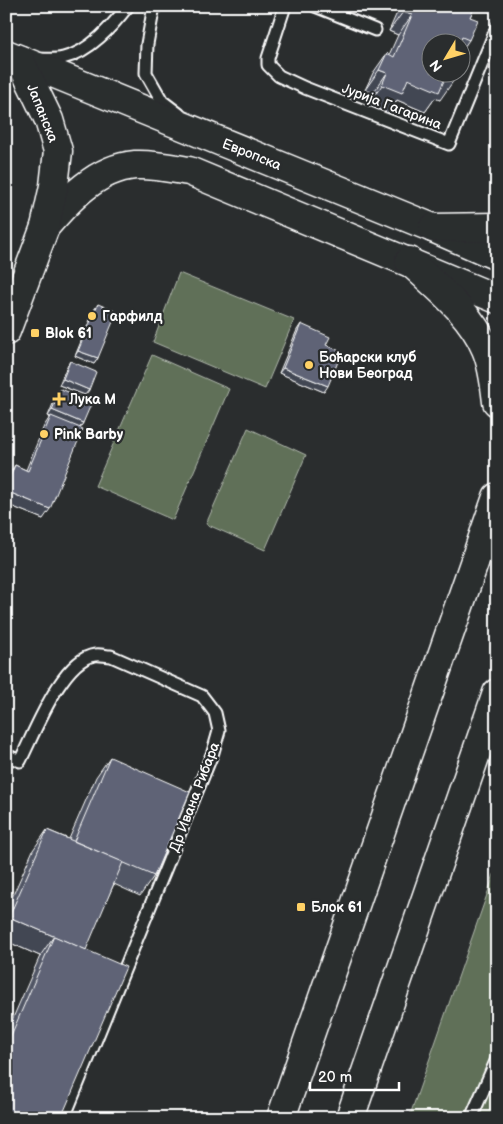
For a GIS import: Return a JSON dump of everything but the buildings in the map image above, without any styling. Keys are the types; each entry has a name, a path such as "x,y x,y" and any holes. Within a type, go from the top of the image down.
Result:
{"main road":[{"name":"Европска","path":"13,57 433,228 497,256"},
{"name":"Јапанска","path":"6,331 45,227 54,186 58,151 49,120 13,57"},
{"name":"Јапанска","path":"45,227 90,182 111,170 134,165 158,166 189,171 409,262"},
{"path":"433,228 497,227"},
{"path":"409,262 497,299"},
{"path":"409,262 444,293 478,334 486,350 495,385 497,402"},
{"path":"281,1118 494,504 497,478"},
{"path":"350,1118 497,693"}],"lane":[{"path":"13,57 63,58 76,53 87,47 109,29 128,6"},
{"path":"154,6 147,44 146,73 162,101 206,136"},
{"name":"Јурија Гагарина","path":"285,6 268,58 268,65 279,76 448,144 497,27"},
{"path":"315,6 375,30"},
{"name":"Др Ивана Рибара","path":"6,755 20,761 52,695 67,673 80,661 95,655 111,656 202,696 215,714 219,731 213,752 64,1118"},
{"path":"472,1118 497,1059"}],"green space":[{"path":"179,273 294,320 265,389 153,342"},
{"path":"152,355 229,389 173,520 95,486"},
{"path":"248,428 306,455 265,550 206,524"},
{"path":"497,866 497,1118 409,1118"}],"place":[{"name":"Гарфилд","path":"92,316"},
{"name":"Blok 61","path":"35,333"},
{"name":"Боћарски клуб Нови Београд","path":"309,365"},
{"name":"Лука М","path":"59,399"},
{"name":"Pink Barby","path":"44,434"},
{"name":"Блок 61","path":"301,907"}]}
